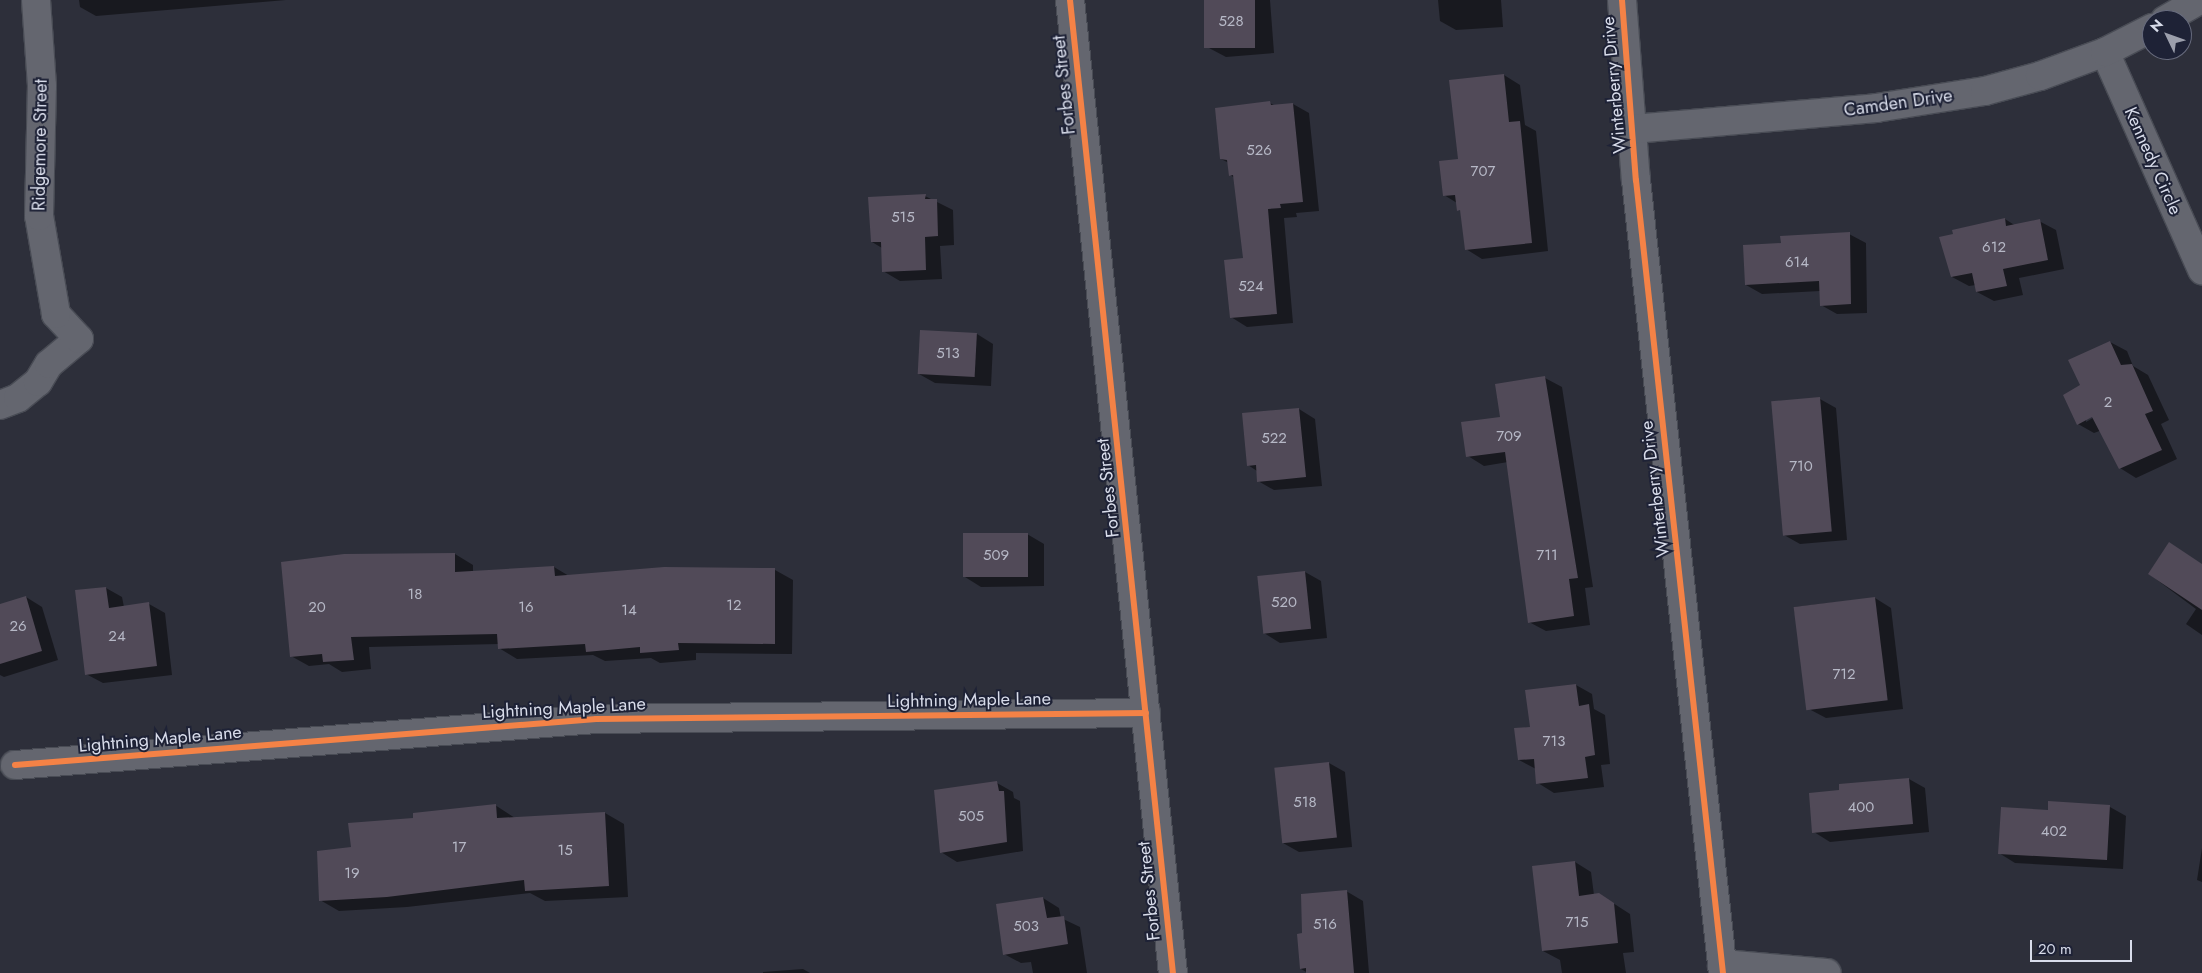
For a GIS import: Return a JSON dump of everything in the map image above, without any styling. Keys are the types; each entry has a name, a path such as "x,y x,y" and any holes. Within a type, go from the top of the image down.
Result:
{"street":[{"name":"Ridgemore Street","path":"0,405 18,398 38,382 49,364 79,339 56,314 39,216 38,163 42,86 36,0"},
{"name":"Forbes Street","path":"1070,0 1173,973"},
{"name":"Winterberry Drive","path":"1622,0 1666,462 1683,595 1723,968"},
{"path":"2182,10 2198,0"},
{"name":"Camden Drive","path":"1633,129 1876,108 1986,91 2040,76 2105,52 2142,33"},
{"name":"Kennedy Circle","path":"2105,52 2202,270"},
{"name":"Lightning Maple Lane","path":"15,766 596,719 1146,714"},
{"path":"1723,968 1827,973"}],"building":[{"path":"1204,0 1255,0 1255,48 1204,48"},
{"path":"1504,74 1509,122 1520,121 1532,243 1465,250 1460,210 1457,211 1455,195 1443,196 1439,161 1458,159 1449,80"},
{"path":"1270,101 1271,105 1293,103 1303,202 1280,204 1281,208 1268,209 1277,314 1230,318 1224,260 1243,258 1233,175 1229,176 1227,160 1220,159 1215,108"},
{"path":"926,194 925,199 937,199 938,236 925,237 926,270 882,272 881,242 871,242 868,197"},
{"path":"2005,218 2006,226 2040,219 2048,260 2003,269 2007,286 1976,292 1972,273 1951,277 1939,237 1953,234 1952,230"},
{"path":"1850,232 1851,304 1820,306 1819,281 1745,285 1743,245 1781,243 1780,236"},
{"path":"920,330 977,333 975,377 918,374"},
{"path":"2110,341 2121,365 2132,364 2153,411 2145,414 2162,450 2119,469 2092,417 2077,425 2063,395 2080,385 2068,360"},
{"path":"1545,376 1578,578 1569,579 1574,616 1528,623 1505,452 1466,457 1461,422 1500,417 1495,384"},
{"path":"1820,397 1832,531 1783,536 1771,401"},
{"path":"1299,408 1306,477 1257,482 1256,465 1247,466 1242,413"},
{"path":"963,533 1028,533 1028,577 963,577"},
{"path":"2169,542 2202,564 2202,610 2148,574"},
{"path":"455,553 455,572 554,566 555,576 664,567 775,568 775,644 678,643 679,650 640,653 640,647 586,652 585,644 498,649 497,634 351,637 354,660 323,662 322,654 290,657 281,562 344,554"},
{"path":"1305,571 1311,629 1263,634 1257,576"},
{"path":"106,587 109,608 149,602 157,666 85,675 75,590"},
{"path":"26,596 42,651 0,664 0,604"},
{"path":"1875,597 1888,700 1806,710 1794,607"},
{"path":"1576,684 1579,706 1589,704 1595,755 1585,757 1588,778 1536,784 1534,759 1518,760 1514,728 1530,727 1525,690"},
{"path":"1329,762 1337,838 1282,843 1274,768"},
{"path":"1909,778 1913,824 1812,833 1809,793 1839,790 1839,784"},
{"path":"997,781 999,791 1004,791 1007,842 940,853 934,790"},
{"path":"2048,801 2110,805 2107,860 1998,854 2001,807 2048,810"},
{"path":"496,804 497,818 605,812 609,886 525,891 524,880 387,897 319,901 317,851 351,847 348,823 413,818 413,813"},
{"path":"1575,861 1579,896 1599,893 1614,903 1618,943 1542,951 1532,866"},
{"path":"1347,890 1354,973 1306,973 1306,968 1300,969 1297,934 1302,933 1301,894"},
{"path":"1043,897 1047,918 1064,916 1068,944 1003,955 996,904"}],"cycle path":[{"path":"1070,0 1173,973"},
{"path":"1622,0 1636,180 1723,973"},
{"path":"15,765 596,719 1146,713"}]}
